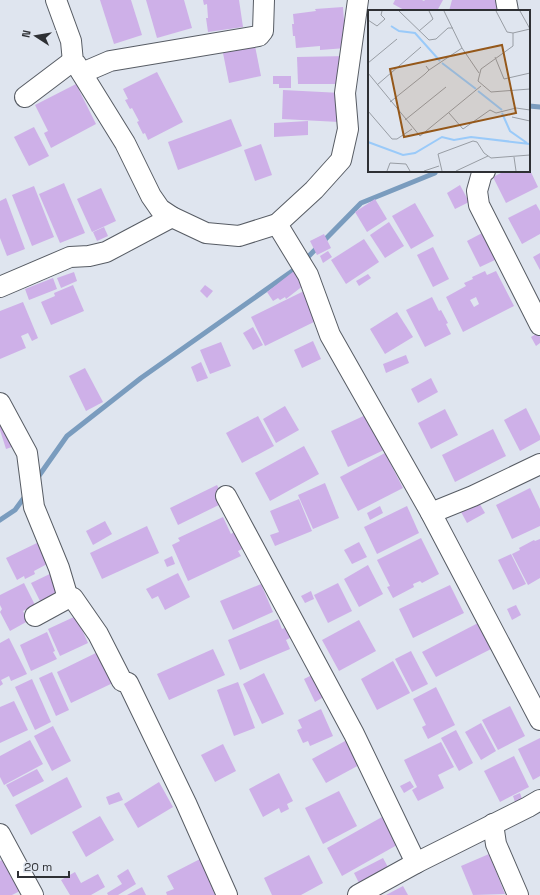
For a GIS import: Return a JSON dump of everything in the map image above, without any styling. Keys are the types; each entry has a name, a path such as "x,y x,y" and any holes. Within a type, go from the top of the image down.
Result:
{"street":[{"path":"56,0 71,41 77,68 125,143 151,196 160,209 172,217 206,233 239,236 277,224 314,190 341,160 348,129 346,93 358,0"},
{"path":"25,97 70,63 77,68 258,36 263,31 264,0"},
{"path":"506,0 508,10"},
{"path":"484,172 477,191 479,205 540,325"},
{"path":"0,287 70,257 89,256 106,252 172,217"},
{"path":"277,224 308,275 330,335 430,513 540,720"},
{"path":"0,403 27,453 34,507 59,568 68,598"},
{"path":"430,513 472,496 540,464"},
{"path":"226,496 354,734 416,863"},
{"path":"35,616 68,598 72,598 98,634 122,682 128,683 186,803 227,895"},
{"path":"358,895 416,863 540,800"},
{"path":"493,824 496,844 518,895"},
{"path":"0,834 33,895"}],"building":[{"path":"100,0 131,0 142,35 114,44"},
{"path":"146,0 184,0 192,28 157,38"},
{"path":"203,0 239,0 243,27 208,32 206,18 208,18 207,4 204,5"},
{"path":"395,0 443,0 438,10 404,10 393,4"},
{"path":"452,0 513,0 510,10 449,10"},
{"path":"343,7 346,48 320,50 320,46 296,48 295,36 293,36 293,14 316,11 315,9"},
{"path":"255,46 261,76 229,83 223,53"},
{"path":"347,56 347,84 298,84 297,57"},
{"path":"157,72 183,122 148,140 137,122 139,121 132,108 130,109 125,100 128,99 123,89"},
{"path":"273,76 291,76 291,88 279,88 279,84 273,84"},
{"path":"76,84 96,124 51,148 44,133 48,131 35,105"},
{"path":"283,90 341,93 339,122 282,119"},
{"path":"231,119 242,146 178,170 168,142"},
{"path":"308,121 308,135 274,137 274,123"},
{"path":"34,127 49,156 29,166 14,137"},
{"path":"261,144 272,175 255,181 244,150"},
{"path":"530,170 538,187 506,203 493,177 503,172 530,172"},
{"path":"64,183 85,233 60,243 39,194"},
{"path":"460,185 469,202 455,209 447,193"},
{"path":"34,186 54,237 32,246 12,195"},
{"path":"101,188 116,221 92,232 77,199"},
{"path":"6,198 25,249 7,256 0,238 0,201"},
{"path":"375,199 387,219 367,232 355,212"},
{"path":"415,203 434,236 411,249 392,216"},
{"path":"536,204 540,211 540,234 522,244 508,218"},
{"path":"389,222 404,246 385,258 370,235"},
{"path":"104,227 108,236 97,241 93,232"},
{"path":"484,232 497,259 480,267 467,241"},
{"path":"324,234 331,248 317,255 310,241"},
{"path":"364,239 379,262 346,284 331,260"},
{"path":"433,247 449,279 433,287 417,255"},
{"path":"328,251 332,257 323,263 320,256"},
{"path":"540,253 540,270 533,257"},
{"path":"294,271 304,285 286,299 285,297 280,300 278,298 273,301 267,292"},
{"path":"485,271 487,275 496,271 514,306 463,332 446,297 466,286 464,283 473,279 472,277","holes":["476,297 479,304 474,307 470,300"]},
{"path":"74,272 77,281 61,288 57,278"},
{"path":"368,274 371,278 359,286 356,281"},
{"path":"53,278 57,289 29,300 25,289"},
{"path":"73,285 84,311 51,325 41,302 55,296 54,293"},
{"path":"205,285 213,291 207,298 200,291"},
{"path":"306,290 320,319 265,346 251,317"},
{"path":"432,297 439,311 441,310 448,323 446,324 451,334 425,347 406,310"},
{"path":"23,302 38,338 32,341 28,333 21,336 26,348 0,359 0,311"},
{"path":"397,312 413,337 385,354 370,329"},
{"path":"253,327 263,345 253,350 243,333"},
{"path":"538,333 540,343 536,346 531,337"},
{"path":"313,341 321,359 302,368 294,350"},
{"path":"221,342 231,366 210,374 200,350"},
{"path":"406,355 409,363 386,373 383,364"},
{"path":"201,362 208,378 197,382 191,367"},
{"path":"85,368 103,402 86,411 69,376"},
{"path":"431,378 438,392 418,403 411,389"},
{"path":"285,406 299,430 276,443 263,419"},
{"path":"526,408 540,436 540,440 520,451 504,420"},
{"path":"445,409 458,435 431,449 418,423"},
{"path":"370,413 386,449 348,467 331,431"},
{"path":"258,416 274,446 242,463 226,433"},
{"path":"0,422 15,446 6,449 0,430"},
{"path":"493,429 506,456 455,482 442,455"},
{"path":"304,446 319,474 270,501 255,473"},
{"path":"385,453 403,488 358,511 340,477"},
{"path":"325,483 339,518 313,529 298,495"},
{"path":"217,485 225,502 178,525 170,508"},
{"path":"530,488 540,509 540,526 512,539 496,505"},
{"path":"299,499 312,531 275,546 270,535 279,532 270,511"},
{"path":"478,501 485,513 467,523 460,510"},
{"path":"380,506 383,513 370,520 367,513"},
{"path":"407,506 419,533 377,554 364,527"},
{"path":"223,517 231,534 234,532 242,549 238,551 241,556 188,581 172,545 180,541 178,538"},
{"path":"105,521 112,534 93,545 86,531"},
{"path":"147,526 159,553 102,579 90,553"},
{"path":"421,538 439,574 422,583 420,581 413,584 414,587 393,598 387,587 390,586 377,560"},
{"path":"540,539 540,578 528,585 512,554 520,550 519,548 534,540"},
{"path":"39,542 49,563 34,571 35,574 25,579 24,576 17,580 6,558"},
{"path":"359,542 367,557 352,564 344,550"},
{"path":"511,554 526,584 513,590 498,560"},
{"path":"172,556 175,564 167,567 164,560"},
{"path":"368,565 383,594 359,607 344,579"},
{"path":"56,571 69,600 45,611 31,583"},
{"path":"178,573 190,597 165,610 158,596 152,599 146,589"},
{"path":"24,583 35,605 23,611 28,621 10,631 0,612 2,609 0,605 0,595"},
{"path":"338,583 352,611 328,623 314,595"},
{"path":"261,584 273,612 233,630 220,601"},
{"path":"450,585 464,613 413,638 399,609"},
{"path":"311,591 314,599 305,603 301,596"},
{"path":"516,605 521,615 512,620 507,609"},
{"path":"76,616 88,643 60,656 48,629"},
{"path":"278,619 282,629 287,627 292,637 286,640 290,649 240,670 228,640"},
{"path":"359,620 376,651 339,671 322,640"},
{"path":"480,622 493,648 436,677 422,652"},
{"path":"47,632 55,651 53,652 57,659 31,671 20,645"},
{"path":"9,638 27,674 11,681 9,676 1,680 3,684 0,686 0,643"},
{"path":"213,649 225,675 169,700 157,674"},
{"path":"102,650 117,681 71,703 57,672"},
{"path":"411,651 428,684 412,692 395,659"},
{"path":"393,661 410,693 377,710 361,679"},
{"path":"52,672 69,710 56,716 39,678"},
{"path":"264,673 284,714 262,724 243,684"},
{"path":"316,673 327,695 315,702 304,679"},
{"path":"32,679 51,722 35,730 15,687"},
{"path":"238,682 255,728 234,736 217,690"},
{"path":"436,687 455,725 428,739 422,727 426,725 413,699"},
{"path":"14,701 28,730 0,743 0,707"},
{"path":"510,706 525,736 498,750 482,720"},
{"path":"321,709 333,736 310,746 308,741 303,743 297,730 302,728 298,720"},
{"path":"481,723 496,751 481,760 465,732"},
{"path":"53,726 71,761 52,771 34,736"},
{"path":"456,730 473,763 459,771 441,738"},
{"path":"540,738 540,776 533,780 518,749"},
{"path":"30,740 43,764 4,785 0,777 0,756"},
{"path":"347,740 361,764 326,783 312,759"},
{"path":"441,742 454,767 438,775 444,788 418,801 412,790 417,787 404,760"},
{"path":"223,744 236,771 215,782 201,755"},
{"path":"514,756 529,787 500,802 484,771"},
{"path":"37,769 44,781 13,797 6,785"},
{"path":"279,773 293,801 287,804 289,809 281,813 279,808 263,817 249,789"},
{"path":"67,777 82,807 31,835 15,805"},
{"path":"410,781 414,787 404,793 400,786"},
{"path":"159,782 173,807 138,828 124,804"},
{"path":"339,791 357,826 323,844 305,808"},
{"path":"119,792 123,800 109,805 106,797"},
{"path":"520,793 522,799 515,802 513,796"},
{"path":"100,816 114,840 86,857 72,832"},
{"path":"382,817 397,845 342,876 327,848"},
{"path":"489,854 505,894 473,895 461,866"},
{"path":"309,855 323,883 301,895 272,895 264,878"},
{"path":"202,858 219,895 167,895 166,892 174,889 167,876"},
{"path":"383,858 389,869 360,885 354,873"},
{"path":"4,859 20,891 12,895 0,895 0,861"},
{"path":"128,869 136,884 118,895 108,895 107,893 122,884 117,876"},
{"path":"75,872 81,883 98,874 105,887 91,895 70,895 61,880"},
{"path":"403,886 408,895 386,895"},
{"path":"142,887 146,895 127,895"}],"waterway":[{"path":"530,106 540,107"},
{"path":"304,261 361,203 436,172"},
{"path":"36,480 67,436 141,378 298,267"},
{"path":"0,520 15,510 26,495"}]}
